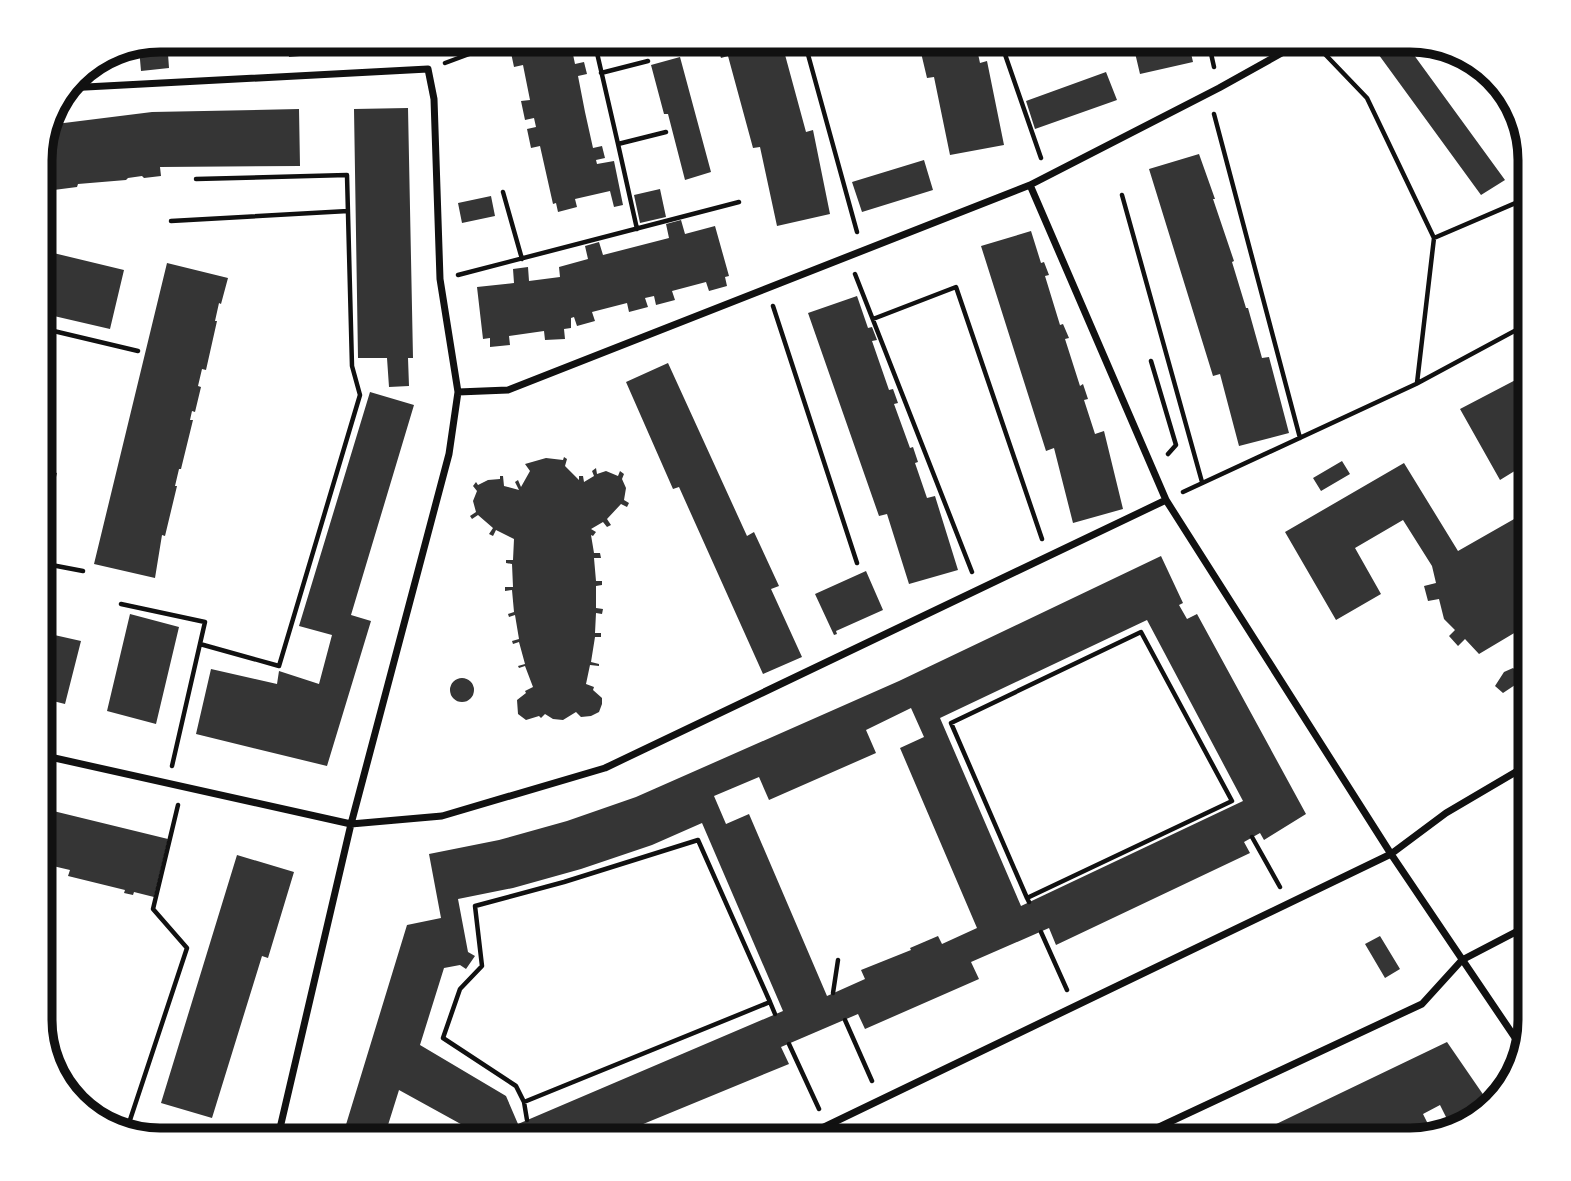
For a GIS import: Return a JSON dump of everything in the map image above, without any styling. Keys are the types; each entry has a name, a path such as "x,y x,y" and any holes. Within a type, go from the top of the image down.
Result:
{"street":[{"path":"458,391 508,390 1030,185 1283,52"},
{"path":"82,87 428,69 435,99 440,279 458,391 449,454 352,824 280,1128"},
{"path":"1030,185 1166,499 1391,854 1517,1040"},
{"path":"53,758 352,824 442,816 605,768 1166,499"},
{"path":"824,1128 1391,854 1446,813 1518,771"},
{"path":"1157,1128 1422,1004 1462,960 1518,931"}],"path":[{"path":"428,69 474,52"},
{"path":"597,52 637,229"},
{"path":"807,52 863,251"},
{"path":"1004,52 1047,175"},
{"path":"1323,52 1367,98 1434,238 1416,384"},
{"path":"601,73 648,61"},
{"path":"1209,93 1300,438"},
{"path":"618,145 666,132"},
{"path":"196,179 347,175 352,366 360,395 279,666 200,644"},
{"path":"503,192 522,260"},
{"path":"1122,195 1202,482"},
{"path":"440,279 739,202"},
{"path":"1434,238 1518,202"},
{"path":"171,221 348,211"},
{"path":"848,257 979,589"},
{"path":"873,319 956,287 1048,556"},
{"path":"775,314 857,563"},
{"path":"1166,499 1416,384 1518,329"},
{"path":"53,331 138,351"},
{"path":"1151,362 1176,445 1154,471"},
{"path":"53,565 83,571"},
{"path":"121,604 205,622 168,784"},
{"path":"1141,632 1233,803 1028,900 951,723 1141,632"},
{"path":"129,1124 187,948 153,909 183,788"},
{"path":"1252,837 1289,904"},
{"path":"527,1120 524,1102 516,1086 443,1038 460,989 482,966 475,906 564,882 698,840 775,1014"},
{"path":"1041,932 1074,1007"},
{"path":"833,993 838,960"},
{"path":"524,1102 770,1002"},
{"path":"845,1020 880,1101"},
{"path":"789,1044 827,1126"}],"building":[{"path":"168,52 169,68 141,71 140,55"},
{"path":"288,52 321,54 289,57"},
{"path":"511,52 572,52 575,64 584,62 587,74 578,76 585,112 593,148 602,146 605,158 596,160 597,164 614,161 623,205 614,207 610,191 575,199 577,207 558,212 556,203 553,204 540,146 531,148 527,129 536,127 534,118 525,120 521,101 530,100 523,65 514,67"},
{"path":"719,52 784,52 806,132 813,130 830,214 777,226 760,147 753,148 728,56 721,58"},
{"path":"921,52 978,52 980,63 987,61 1004,145 950,155 934,77 927,78"},
{"path":"1135,52 1191,52 1193,62 1140,74"},
{"path":"1377,52 1412,52 1505,180 1481,195"},
{"path":"680,57 711,172 685,180 668,114 664,114 651,65"},
{"path":"1106,72 1117,100 1035,129 1026,101"},
{"path":"408,108 413,358 408,358 409,386 389,387 387,358 358,358 354,109"},
{"path":"299,109 300,166 160,167 161,176 78,184 77,187 53,190 53,153 60,124 152,112"},
{"path":"1199,154 1262,358 1269,357 1289,433 1239,446 1220,374 1213,376 1149,169"},
{"path":"924,160 933,190 862,212 852,182"},
{"path":"660,189 666,217 640,223 634,195"},
{"path":"491,196 495,216 462,223 458,203"},
{"path":"681,220 685,234 715,226 729,276 725,277 727,286 709,291 706,282 672,291 675,300 656,305 654,296 645,298 648,307 629,312 627,303 592,312 595,321 577,326 574,317 571,318 571,328 564,329 565,339 545,340 544,331 509,336 510,345 490,347 490,338 483,339 477,287 514,283 513,269 528,267 529,281 560,277 559,267 588,259 585,246 599,242 603,255 669,238 666,224"},
{"path":"1031,231 1041,263 1044,262 1049,275 1045,276 1060,325 1063,324 1069,338 1065,339 1080,386 1083,384 1088,399 1084,400 1095,434 1104,431 1123,509 1073,523 1054,448 1046,451 981,246"},
{"path":"53,253 124,270 110,329 53,316"},
{"path":"167,263 228,278 221,304 219,303 206,370 202,369 198,386 201,387 195,412 192,411 190,420 193,420 179,469 165,536 162,535 155,578 94,564"},
{"path":"857,296 868,328 872,327 877,340 872,341 889,390 893,389 898,403 894,404 910,448 913,447 918,462 915,463 927,498 935,496 958,570 909,584 887,514 879,516 808,313"},
{"path":"668,363 747,536 754,532 779,586 771,589 802,657 763,674 679,487 673,489 626,382"},
{"path":"1518,379 1518,469 1500,480 1460,409"},
{"path":"370,392 414,405 351,615 371,621 327,766 196,734 211,669 277,684 279,671 319,684 332,635 299,626"},
{"path":"564,457 567,459 565,466 579,480 579,476 583,476 584,482 594,476 592,471 596,468 597,474 606,471 618,476 620,471 624,474 622,479 626,488 624,500 629,503 627,507 621,504 607,519 611,525 607,527 603,522 591,529 596,532 591,535 594,553 600,553 601,558 594,558 596,581 602,581 602,585 596,586 596,608 603,609 602,614 596,613 595,633 601,633 601,637 595,637 591,662 599,666 590,665 586,684 594,687 593,690 602,698 602,704 599,712 591,716 581,717 576,712 563,720 553,719 545,714 541,718 539,716 526,720 518,714 517,700 533,687 525,666 518,666 525,664 519,642 513,644 512,641 519,639 515,615 509,617 508,614 514,612 512,590 505,591 505,587 513,587 512,564 506,563 506,560 513,560 514,539 496,530 493,536 489,534 493,528 478,515 472,519 470,516 476,512 473,501 477,491 473,486 476,482 478,485 503,476 504,486 519,490 515,482 518,480 521,487 530,471 525,464 546,458 563,460"},
{"path":"1342,461 1350,474 1321,491 1313,478"},
{"path":"1404,463 1458,551 1518,517 1518,631 1479,654 1465,639 1458,646 1449,636 1455,630 1444,619 1439,599 1428,601 1424,586 1436,583 1432,566 1403,520 1355,548 1381,594 1336,620 1285,532"},
{"path":"53,472 57,473 53,489"},
{"path":"1161,556 1183,603 1179,605 1187,619 1197,614 1306,814 1264,840 1260,833 1244,842 1250,853 1056,945 1049,928 971,962 979,979 865,1029 858,1014 781,1047 789,1064 634,1128 468,1128 399,1090 387,1128 345,1128 407,925 441,918 429,854 499,840 567,821 636,797 899,681","holes":["1147,620 1243,801 1021,906 940,718","911,708 924,737 900,748 977,928 942,944 938,936 861,970 865,979 827,996 749,814 726,824 714,796 759,777 769,800 876,753 866,730","702,823 783,1011 518,1124 506,1096 420,1045 444,968 460,965 466,969 475,956 468,952 458,899 513,888 581,869 652,845"]},
{"path":"866,571 883,610 836,631 837,634 834,635 815,594"},
{"path":"130,614 179,627 156,724 107,711"},
{"path":"53,635 81,641 65,704 53,701"},
{"path":"1513,668 1518,672 1518,680 1503,693 1495,686 1504,672"},
{"path":"462,678 471,681 474,690 471,699 462,702 453,699 450,690 453,681"},
{"path":"53,811 168,839 154,897 134,892 133,895 124,893 125,890 68,876 70,870 53,866"},
{"path":"237,855 294,872 268,958 262,956 212,1118 161,1103"},
{"path":"1380,936 1400,969 1385,978 1365,944"},
{"path":"1447,1042 1486,1098 1471,1110 1448,1121 1440,1105 1423,1114 1430,1127 1425,1128 1268,1128"}]}
